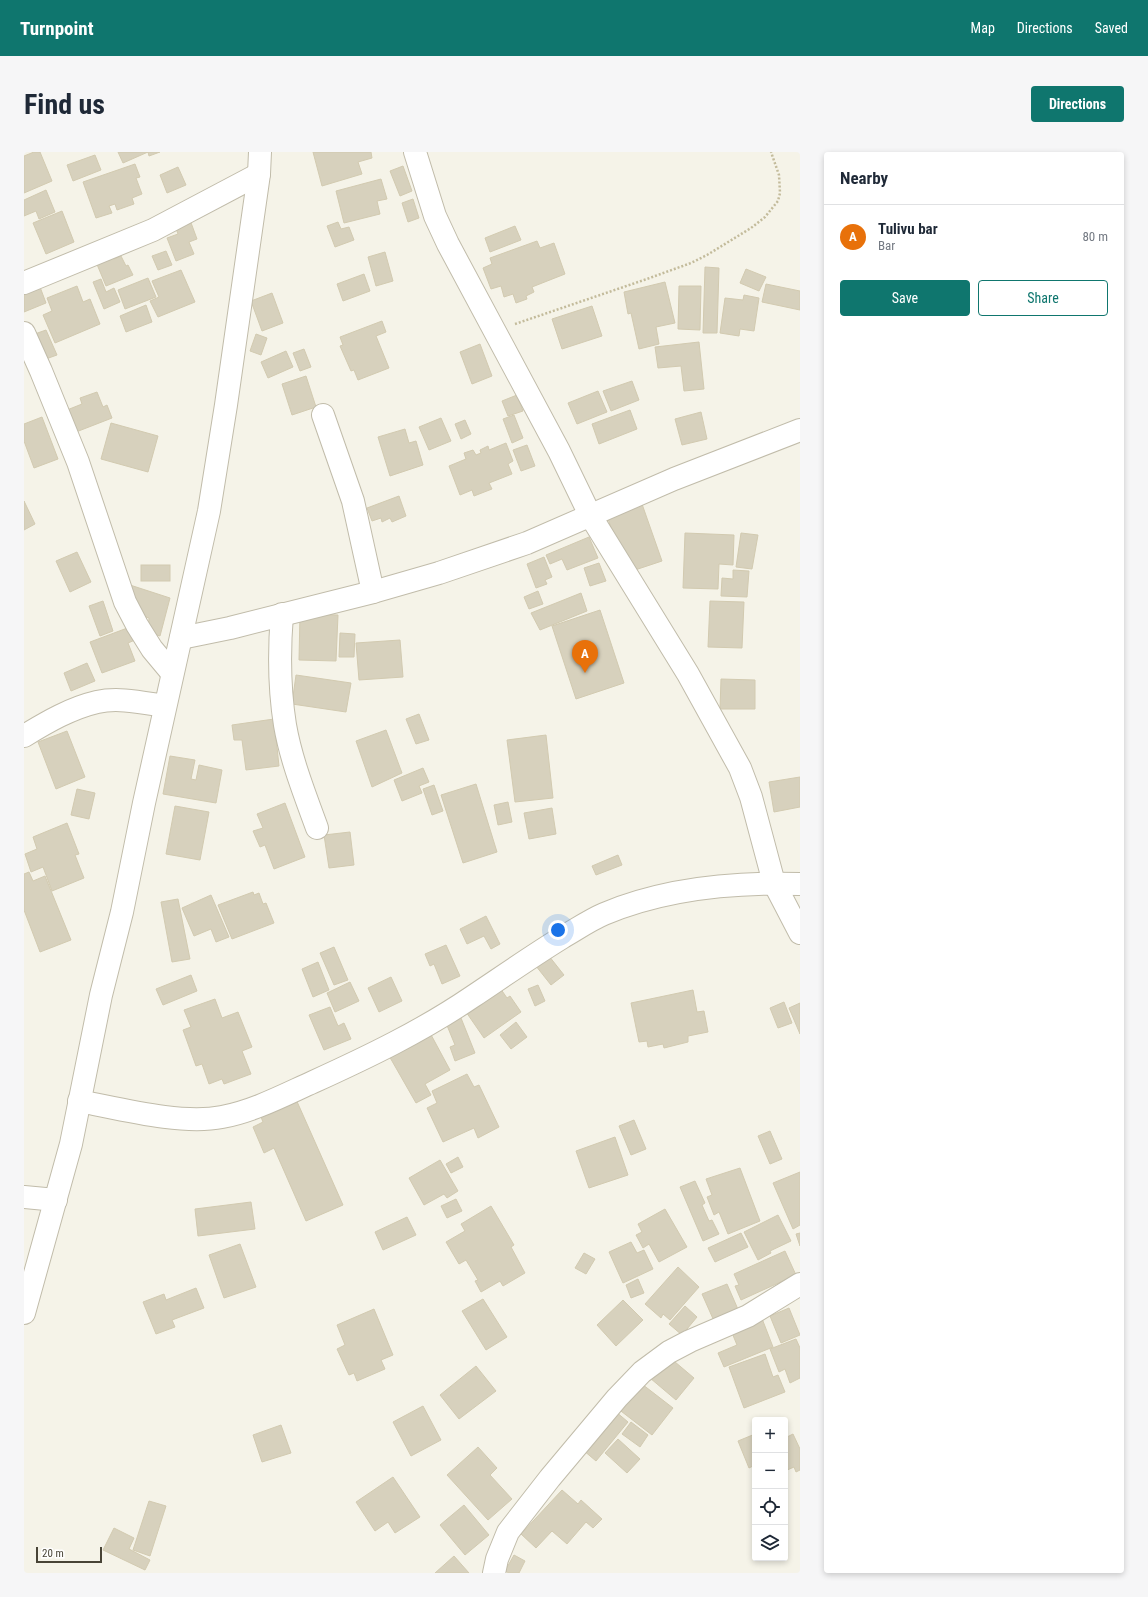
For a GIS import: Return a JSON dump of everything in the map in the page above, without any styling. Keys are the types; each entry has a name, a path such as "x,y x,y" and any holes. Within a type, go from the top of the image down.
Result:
{"street":[{"path":"24,1313 71,1144 101,995 122,912 172,673 209,511 226,405 259,174 260,152"},
{"path":"415,152 435,216 494,331 559,451 590,515 688,674 740,768 751,797 774,883 800,933"},
{"path":"24,283 153,230 259,174"},
{"path":"24,333 78,462 125,602 152,649 172,673"},
{"path":"323,415 353,500 374,592"},
{"path":"181,638 230,628 374,592 438,573 527,543 674,479 800,430"},
{"path":"282,614 279,651 285,725 292,755 317,828"},
{"path":"24,736 53,719 99,702 132,701 165,706"},
{"path":"79,1101 189,1120 222,1117 254,1108 356,1062 452,1011 539,952 602,915 629,904 662,895 723,885 774,883 800,884"},
{"path":"24,1197 56,1200"},
{"path":"494,1573 508,1532 550,1478 617,1398 642,1372 669,1352 690,1341 748,1316 800,1284"}],"path":[{"path":"494,331 691,263 707,256 765,217 778,201 780,193 779,175 770,152"}],"building":[{"path":"34,152 40,152 52,181 24,193 24,156"},
{"path":"118,152 148,152 123,163"},
{"path":"148,152 160,152 149,156"},
{"path":"313,152 371,152 372,158 358,162 362,174 322,186"},
{"path":"95,155 101,170 73,181 67,165"},
{"path":"135,164 140,177 136,178 142,194 132,198 134,204 117,210 115,204 109,206 112,213 96,218 83,182"},
{"path":"403,166 412,191 400,196 390,171"},
{"path":"178,167 186,185 167,193 160,175"},
{"path":"381,179 387,199 377,201 380,214 344,223 336,191"},
{"path":"46,190 55,212 39,219 36,211 24,216 24,200"},
{"path":"413,199 419,218 408,222 402,203"},
{"path":"62,211 74,242 46,254 33,223"},
{"path":"190,220 197,239 189,242 194,254 176,261 167,238 178,234 175,226"},
{"path":"338,222 341,229 349,227 354,240 335,247 327,226"},
{"path":"515,226 521,240 490,252 485,238"},
{"path":"537,241 540,248 554,243 565,274 532,287 534,292 526,296 527,299 516,303 513,294 504,297 501,286 491,289 483,268 492,264 490,258"},
{"path":"166,251 172,265 158,270 152,256"},
{"path":"385,252 393,281 376,286 368,257"},
{"path":"112,255 114,259 121,256 133,275 106,286 96,262"},
{"path":"705,267 719,268 717,333 703,333"},
{"path":"746,269 766,277 759,291 740,283"},
{"path":"181,270 195,302 158,317 150,301 159,297 152,281"},
{"path":"364,274 370,291 343,301 337,284"},
{"path":"148,278 156,297 125,309 118,290"},
{"path":"101,279 106,292 114,288 120,302 104,309 93,282"},
{"path":"665,282 675,323 656,327 659,344 639,349 631,313 628,314 624,292"},
{"path":"766,284 800,291 800,310 762,302"},
{"path":"77,286 83,302 90,299 100,324 55,343 43,315 52,311 47,298"},
{"path":"679,286 701,286 700,330 678,329"},
{"path":"40,287 46,303 24,312 24,293"},
{"path":"272,293 283,323 262,331 251,301"},
{"path":"744,295 759,298 754,331 740,329 739,336 720,333 725,298 743,300"},
{"path":"146,305 152,322 126,332 120,316"},
{"path":"592,306 602,336 562,349 552,319"},
{"path":"382,321 386,332 376,336 389,368 358,380 354,370 351,371 340,346 343,345 340,337"},
{"path":"46,330 57,355 43,360 32,335"},
{"path":"256,334 267,338 261,355 250,351"},
{"path":"699,342 704,389 684,391 681,366 658,368 655,347"},
{"path":"480,344 492,376 472,384 460,352"},
{"path":"304,349 311,367 300,371 293,353"},
{"path":"286,351 293,367 268,378 261,362"},
{"path":"306,376 316,407 292,415 282,384"},
{"path":"632,381 639,400 611,411 603,391"},
{"path":"598,391 607,412 577,424 568,403"},
{"path":"97,392 103,407 107,405 112,418 76,432 67,410 82,404 80,398"},
{"path":"517,395 523,411 508,416 502,401"},
{"path":"630,410 637,429 599,444 592,424"},
{"path":"701,412 707,439 682,445 675,419"},
{"path":"514,415 523,438 512,443 503,419"},
{"path":"42,417 58,459 34,468 24,441 24,424"},
{"path":"441,418 451,441 429,450 419,427"},
{"path":"465,420 471,434 461,439 455,424"},
{"path":"111,423 158,436 148,472 101,459"},
{"path":"405,429 409,443 416,441 423,465 390,476 378,437"},
{"path":"506,443 513,461 508,464 512,474 489,483 492,489 474,496 472,490 460,495 449,466 466,459 464,453 473,450 476,455 481,453 480,450 488,446 489,450"},
{"path":"527,445 535,466 521,471 513,450"},
{"path":"399,496 406,516 392,522 390,518 382,522 381,518 372,521 367,508"},
{"path":"24,501 35,524 24,530"},
{"path":"642,504 662,561 632,571 623,562 607,516"},
{"path":"685,533 734,535 733,565 719,564 718,589 683,588"},
{"path":"741,533 758,535 752,569 736,567"},
{"path":"589,537 598,558 567,570 562,559 550,564 546,555"},
{"path":"77,552 91,582 70,592 56,561"},
{"path":"544,557 552,577 545,580 547,584 536,588 527,564"},
{"path":"599,563 606,581 590,586 584,568"},
{"path":"141,565 170,565 170,581 141,581"},
{"path":"733,570 749,571 747,597 721,596 722,578 733,579"},
{"path":"130,585 170,598 160,636 148,632 149,618 140,615"},
{"path":"538,591 543,604 529,609 524,597"},
{"path":"581,593 587,611 540,630 531,613"},
{"path":"103,601 113,631 100,636 89,606"},
{"path":"710,601 744,602 742,648 708,647"},
{"path":"600,610 624,683 576,699 552,626"},
{"path":"300,614 338,615 336,661 299,660"},
{"path":"130,627 135,640 128,643 135,661 102,673 90,642"},
{"path":"340,633 355,634 354,657 339,657"},
{"path":"400,640 403,677 359,680 356,643"},
{"path":"87,663 95,681 71,691 64,673"},
{"path":"296,675 351,683 346,712 292,704"},
{"path":"721,679 755,680 755,709 720,709"},
{"path":"419,714 429,740 416,744 406,719"},
{"path":"274,719 279,766 246,770 242,740 234,740 232,725"},
{"path":"386,730 402,773 372,787 356,741"},
{"path":"67,731 85,777 56,789 38,742"},
{"path":"546,735 553,798 515,802 507,740"},
{"path":"170,756 195,760 191,779 196,780 199,765 222,770 216,803 163,794"},
{"path":"423,768 429,782 419,786 422,793 402,801 394,780"},
{"path":"800,777 800,807 774,812 769,782"},
{"path":"476,784 497,852 463,863 441,795"},
{"path":"434,785 443,811 432,815 423,789"},
{"path":"77,789 95,793 89,819 71,815"},
{"path":"508,802 512,822 498,825 494,805"},
{"path":"285,803 305,857 274,869 265,845 260,847 253,831 263,828 257,814"},
{"path":"175,806 209,812 200,860 166,854"},
{"path":"552,808 556,834 529,839 524,813"},
{"path":"67,823 79,854 75,855 84,878 52,891 43,867 31,872 25,854 37,849 33,837"},
{"path":"350,832 354,865 329,868 324,835"},
{"path":"618,855 622,865 596,875 592,866"},
{"path":"29,872 33,881 45,876 71,940 40,952 24,910 24,874"},
{"path":"253,892 254,895 259,893 263,904 266,903 274,923 232,939 218,905"},
{"path":"211,895 229,937 216,942 211,929 194,936 182,908"},
{"path":"178,899 190,959 172,962 161,902"},
{"path":"486,916 500,944 491,949 484,936 467,944 460,929"},
{"path":"446,945 460,976 442,984 434,964 430,966 425,954"},
{"path":"334,947 348,980 334,985 320,953"},
{"path":"545,951 564,975 551,985 532,961"},
{"path":"318,962 329,990 313,997 302,969"},
{"path":"191,975 197,991 163,1005 156,989"},
{"path":"391,977 402,1001 379,1012 368,988"},
{"path":"350,982 359,1001 335,1012 327,993"},
{"path":"498,985 507,998 510,996 521,1012 484,1038 464,1009"},
{"path":"538,985 545,1001 535,1006 528,989"},
{"path":"693,990 697,1012 704,1011 708,1032 688,1036 688,1042 664,1048 663,1044 648,1047 647,1041 639,1042 631,1003"},
{"path":"215,999 222,1018 238,1012 252,1047 242,1051 251,1074 224,1084 222,1079 209,1084 202,1064 196,1066 183,1030 191,1027 184,1010"},
{"path":"784,1002 792,1023 778,1028 770,1008"},
{"path":"800,1003 800,1034 789,1008"},
{"path":"330,1007 338,1026 344,1023 351,1039 324,1050 309,1015"},
{"path":"461,1018 475,1053 455,1061 450,1047 455,1045 446,1023"},
{"path":"516,1022 527,1037 511,1049 500,1035"},
{"path":"429,1031 450,1070 425,1084 431,1095 416,1103 388,1054"},
{"path":"467,1074 474,1087 479,1085 499,1127 478,1138 474,1128 443,1142 427,1108 437,1103 432,1091"},
{"path":"295,1097 343,1205 306,1221 274,1148 264,1153 253,1127 263,1122 259,1112"},
{"path":"634,1120 646,1149 631,1155 619,1126"},
{"path":"770,1131 782,1159 770,1164 758,1136"},
{"path":"615,1137 628,1175 589,1188 576,1151"},
{"path":"458,1157 463,1167 451,1173 446,1164"},
{"path":"440,1160 458,1191 447,1198 444,1194 424,1205 409,1178"},
{"path":"740,1168 760,1221 728,1234 719,1212 714,1215 707,1197 712,1195 706,1179"},
{"path":"800,1172 800,1225 793,1229 773,1183"},
{"path":"695,1181 705,1203 702,1205 709,1221 712,1220 719,1234 703,1241 680,1187"},
{"path":"456,1199 462,1211 447,1218 441,1206"},
{"path":"251,1202 255,1229 198,1236 195,1209"},
{"path":"491,1206 514,1245 511,1247 525,1273 503,1286 500,1281 481,1292 475,1281 478,1280 466,1260 459,1264 446,1242 465,1231 461,1224"},
{"path":"665,1209 687,1247 659,1262 649,1244 643,1248 636,1235 642,1232 638,1224"},
{"path":"778,1215 791,1241 770,1251 771,1253 758,1260 744,1232"},
{"path":"407,1217 416,1235 383,1250 375,1232"},
{"path":"741,1233 748,1247 715,1262 708,1248"},
{"path":"800,1233 800,1246 796,1234"},
{"path":"631,1242 637,1253 644,1250 653,1269 623,1283 609,1252"},
{"path":"240,1244 256,1287 224,1298 209,1255"},
{"path":"785,1251 796,1275 741,1300 735,1286 739,1285 734,1274"},
{"path":"584,1253 595,1259 586,1274 575,1268"},
{"path":"678,1267 699,1287 670,1320 663,1314 661,1318 645,1304"},
{"path":"638,1279 644,1293 631,1298 626,1285"},
{"path":"727,1284 740,1314 714,1321 702,1294"},
{"path":"196,1288 204,1308 172,1320 175,1327 156,1334 143,1302 164,1294 166,1300"},
{"path":"483,1299 507,1337 486,1350 462,1311"},
{"path":"623,1300 643,1320 616,1346 597,1325"},
{"path":"685,1306 697,1317 682,1335 669,1324"},
{"path":"789,1308 800,1335 781,1343 770,1316"},
{"path":"374,1309 393,1355 381,1360 385,1369 357,1381 354,1373 349,1375 337,1349 345,1345 337,1325"},
{"path":"761,1316 773,1347 724,1367 718,1353 737,1345 730,1328"},
{"path":"796,1339 800,1348 800,1378 790,1383 785,1369 779,1372 770,1349"},
{"path":"765,1354 773,1377 778,1375 785,1392 744,1408 729,1367"},
{"path":"668,1356 694,1378 676,1400 650,1378"},
{"path":"476,1366 496,1391 459,1419 440,1395"},
{"path":"638,1381 673,1408 652,1435 617,1408"},
{"path":"423,1406 441,1440 411,1456 393,1422"},
{"path":"615,1411 628,1422 596,1461 583,1450"},
{"path":"631,1422 648,1435 640,1447 622,1434"},
{"path":"281,1425 291,1453 262,1462 253,1435"},
{"path":"793,1434 800,1449 800,1470 796,1472 794,1467 788,1470 788,1436"},
{"path":"752,1435 752,1466 749,1468 738,1441"},
{"path":"618,1439 640,1459 627,1473 605,1453"},
{"path":"478,1447 497,1468 490,1475 512,1499 488,1520 447,1475"},
{"path":"393,1477 420,1517 395,1533 388,1522 375,1531 356,1502"},
{"path":"562,1490 578,1504 581,1500 602,1519 593,1528 586,1522 567,1544 552,1531 536,1548 521,1534"},
{"path":"149,1501 166,1506 150,1556 133,1550"},
{"path":"464,1505 489,1535 465,1555 440,1525"},
{"path":"114,1528 134,1538 129,1549 150,1560 145,1570 103,1550"},
{"path":"514,1555 525,1561 519,1573 509,1573 505,1571"},
{"path":"454,1556 469,1573 435,1573"}],"place":[{"name":"Tulivu bar","path":"585,673"}]}
